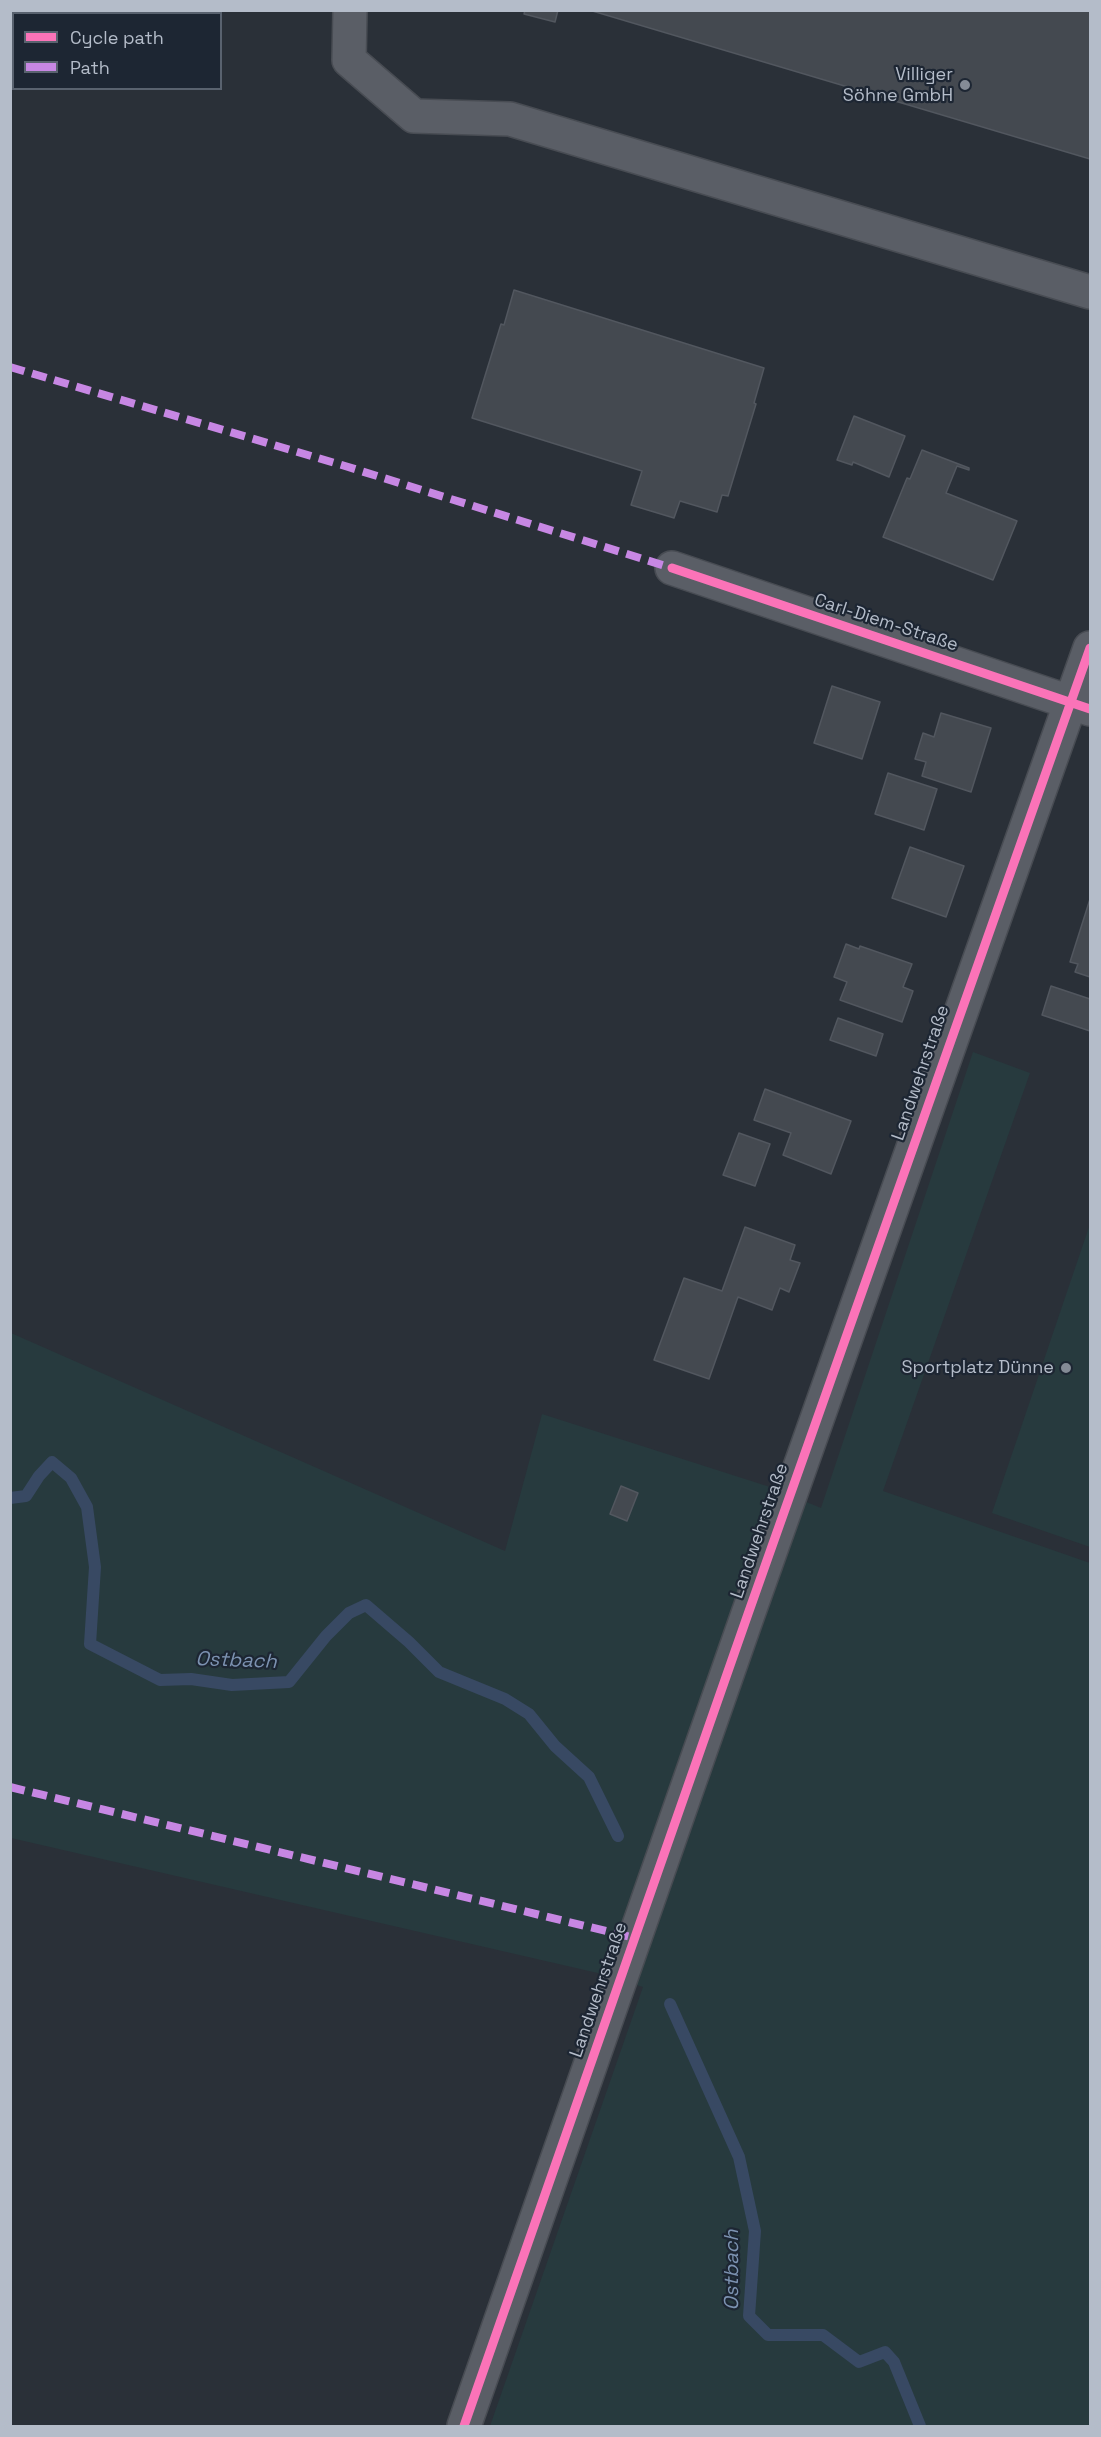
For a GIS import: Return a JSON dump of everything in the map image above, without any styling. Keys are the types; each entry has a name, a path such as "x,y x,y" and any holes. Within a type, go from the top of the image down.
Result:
{"street":[{"path":"350,10 349,60 414,116 510,119 1090,292"},
{"name":"Carl-Diem-Straße","path":"672,568 1080,705"},
{"name":"Landwehrstraße","path":"464,2427 1080,705 1090,648"}],"green space":[{"path":"973,1052 1030,1073 883,1491 1090,1563 1090,2426 490,2426 643,1987 602,1974 11,1838 11,1333 505,1551 542,1414 770,1487 821,1508"},
{"name":"Sportplatz Dünne","path":"1090,1224 1090,1547 992,1513"}],"building":[{"path":"525,10 558,10 555,22 524,14"},
{"name":"Villiger Söhne GmbH","path":"589,10 1090,10 1090,159"},
{"path":"514,290 764,368 754,403 756,404 728,496 722,495 717,512 680,501 674,518 631,505 642,471 472,418"},
{"path":"854,416 905,436 889,477 853,462 852,465 837,460"},
{"path":"922,450 969,468 969,470 957,466 946,493 1017,521 993,580 883,537 907,478 910,479"},
{"path":"832,686 880,702 862,759 814,743"},
{"path":"941,713 991,728 971,792 922,776 926,762 915,759 923,733 934,737"},
{"path":"888,773 937,789 924,830 875,814"},
{"path":"910,847 964,866 946,917 892,898"},
{"path":"1090,899 1090,977 1075,972 1078,964 1070,962"},
{"path":"846,944 859,949 860,946 912,964 903,987 913,991 902,1022 840,1000 847,982 834,977"},
{"path":"1051,986 1090,999 1090,1031 1042,1015"},
{"path":"838,1018 883,1034 876,1056 830,1040"},
{"path":"765,1089 851,1121 831,1174 783,1155 791,1133 754,1120"},
{"path":"739,1133 770,1144 755,1186 723,1175"},
{"path":"745,1227 795,1245 790,1260 800,1263 789,1292 780,1288 772,1310 738,1297 709,1379 654,1360 684,1278 722,1291"},
{"path":"621,1486 638,1493 627,1521 610,1514"}],"waterway":[{"name":"Ostbach","path":"10,1498 26,1496 39,1476 52,1462 71,1478 87,1507 95,1567 90,1644 160,1680 191,1679 232,1685 289,1682 326,1636 349,1613 366,1605 409,1642 439,1672 505,1699 529,1714 555,1746 589,1777 618,1836"},
{"name":"Ostbach","path":"670,2004 739,2157 755,2231 749,2316 768,2335 823,2335 859,2362 885,2352 894,2362 920,2426"}],"marked path":[{"path":"10,367 345,466 672,568"},
{"path":"10,1787 635,1938"}],"cycle path":[{"path":"672,568 1090,709"},
{"path":"464,2426 1090,648"}],"place":[{"name":"Villiger Söhne GmbH","path":"965,85"},
{"name":"Sportplatz Dünne","path":"1066,1368"}]}
